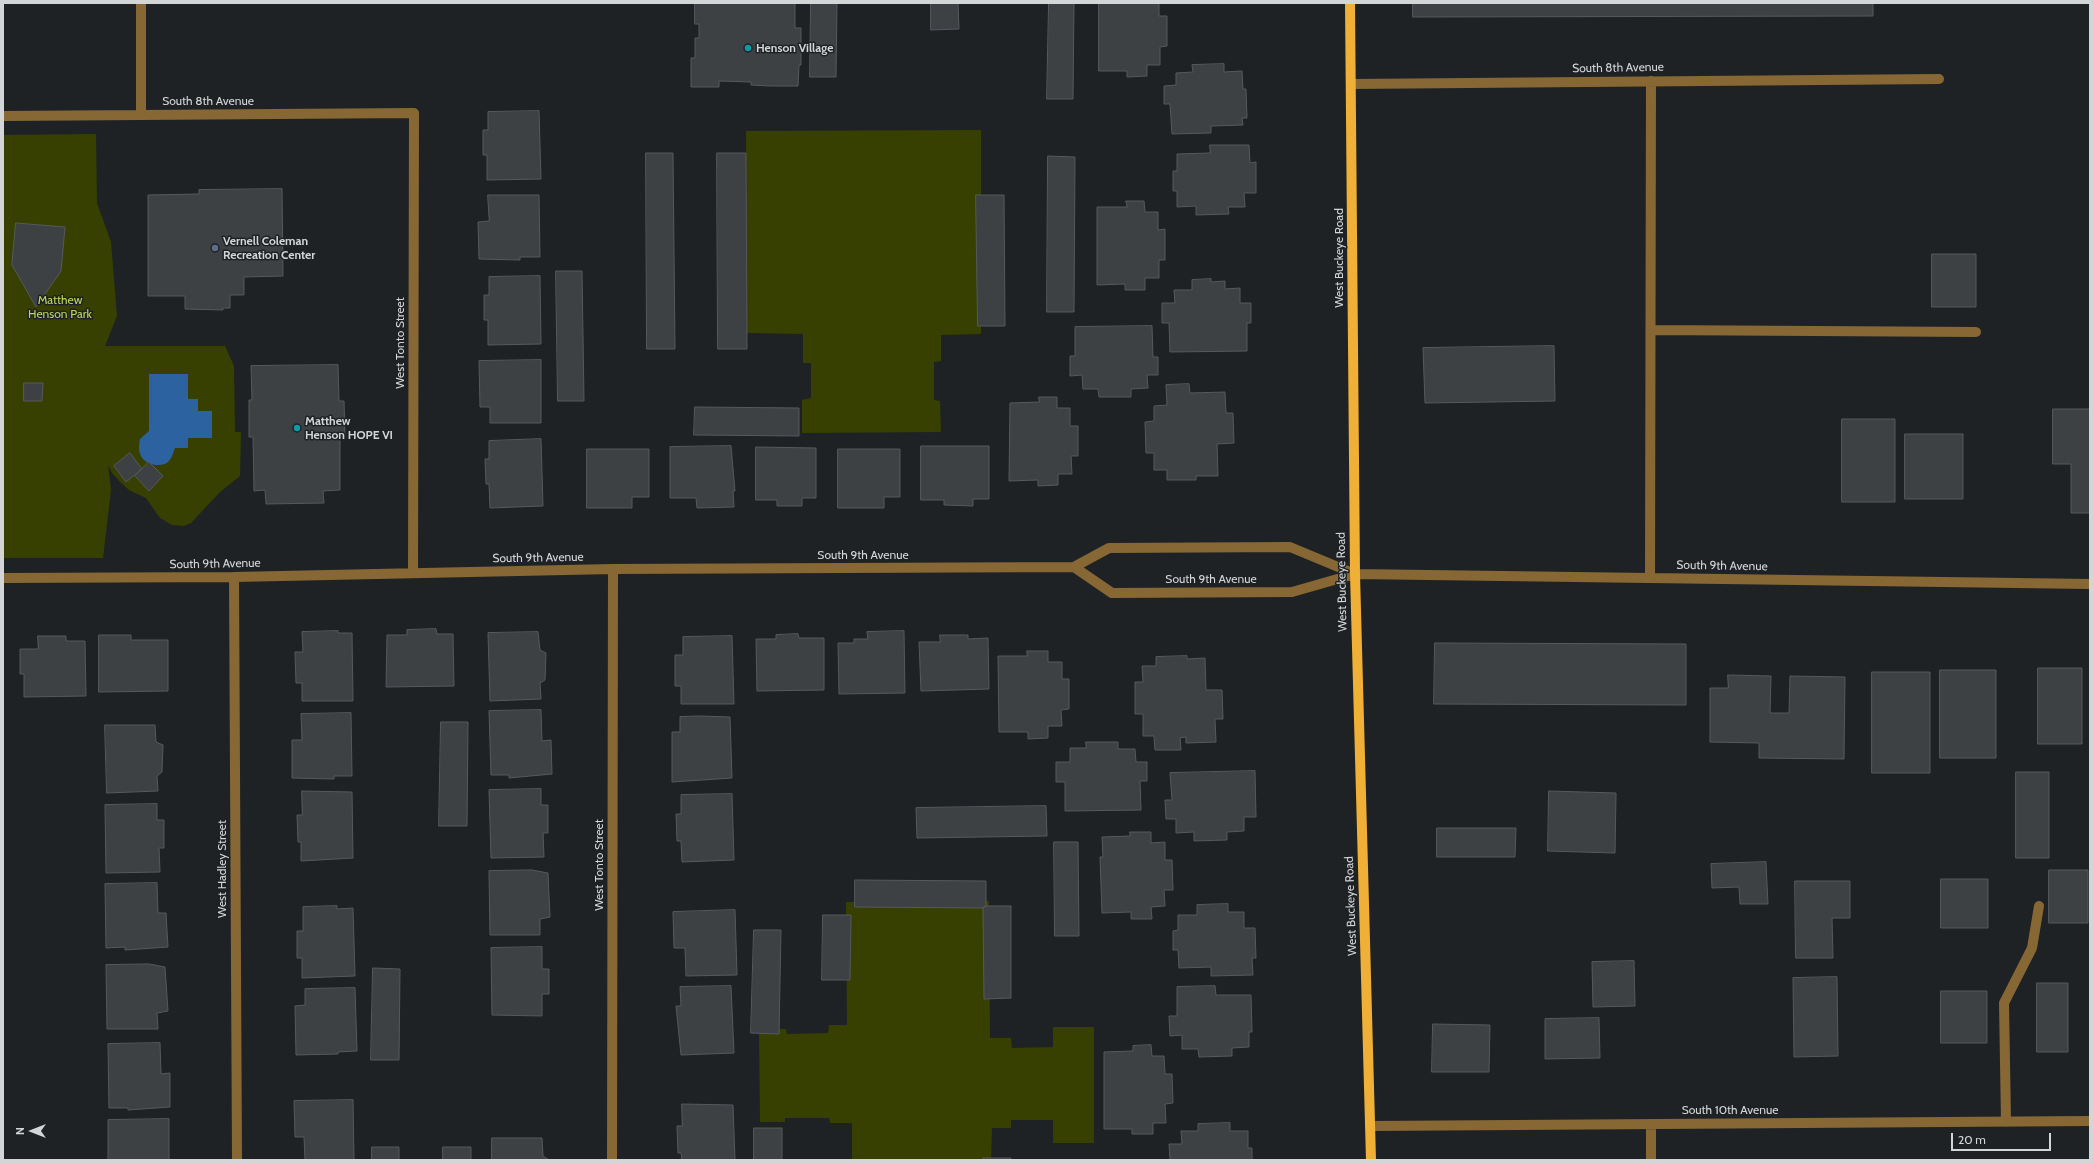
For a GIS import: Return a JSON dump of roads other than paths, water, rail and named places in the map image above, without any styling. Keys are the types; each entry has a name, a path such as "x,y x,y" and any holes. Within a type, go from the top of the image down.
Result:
{"main road":[{"name":"West Buckeye Road","path":"1350,3 1354,574 1371,1160"}],"street":[{"path":"141,3 141,114"},
{"name":"South 8th Avenue","path":"1351,84 1939,79"},
{"path":"1650,578 1651,81"},
{"name":"South 8th Avenue","path":"3,116 414,112"},
{"name":"West Tonto Street","path":"413,574 414,112"},
{"path":"1651,330 1976,332"},
{"name":"South 9th Avenue","path":"3,578 234,577 613,569 1074,566 1109,548 1290,547 1354,574"},
{"name":"South 9th Avenue","path":"1074,566 1112,593 1292,592 1354,574 2090,584"},
{"name":"West Tonto Street","path":"612,1160 613,569"},
{"name":"West Hadley Street","path":"234,577 237,1160"},
{"path":"2006,1122 2004,1003 2032,948 2039,906"},
{"name":"South 10th Avenue","path":"1371,1126 2090,1121"},
{"path":"1651,1124 1651,1160"}],"water":[{"path":"149,374 188,374 188,399 198,399 198,411 212,411 212,438 188,438 188,448 175,448 167,463 162,465 155,465 146,462 141,456 139,449 140,439 149,431"}],"place":[{"name":"Henson Village","path":"748,48"},
{"name":"Vernell Coleman Recreation Center","path":"215,248"},
{"name":"Matthew Henson HOPE VI","path":"297,428"}],"park label":[{"name":"Matthew Henson Park","path":"60,307"}]}
